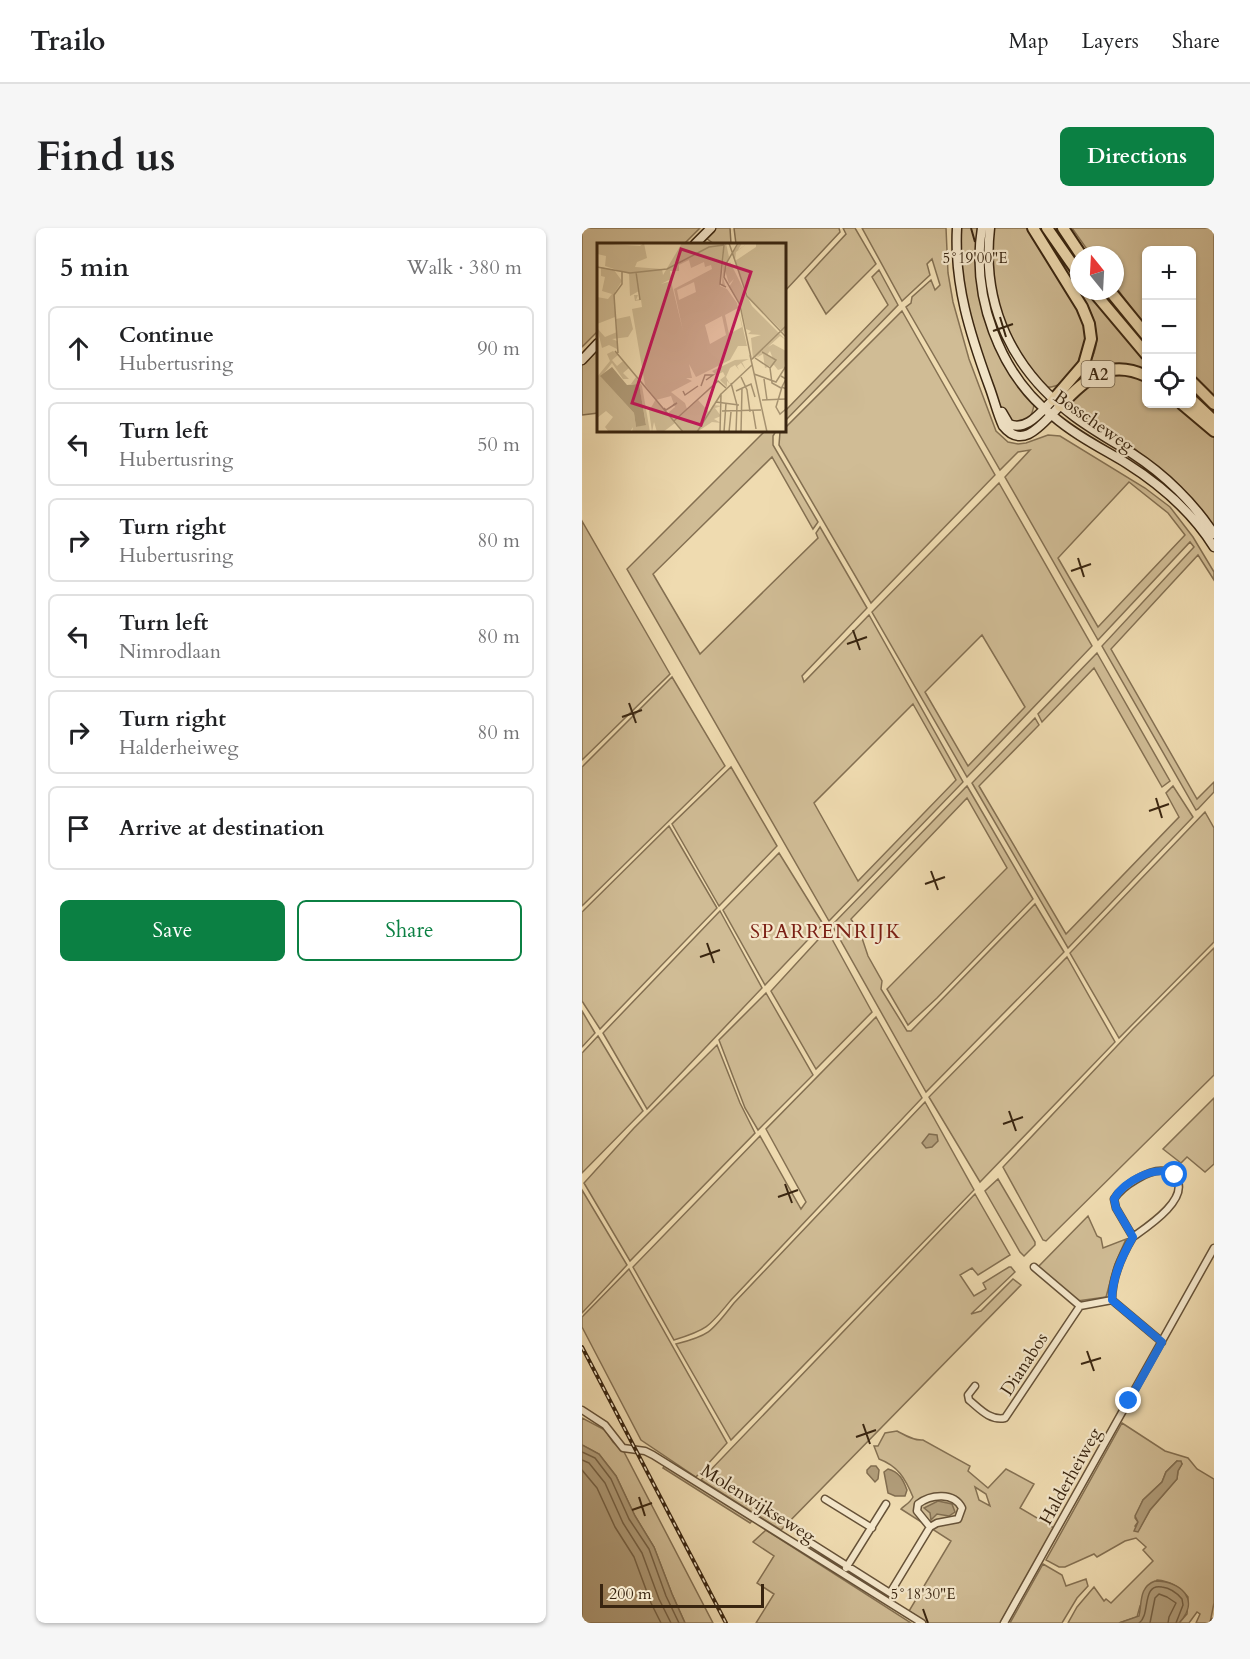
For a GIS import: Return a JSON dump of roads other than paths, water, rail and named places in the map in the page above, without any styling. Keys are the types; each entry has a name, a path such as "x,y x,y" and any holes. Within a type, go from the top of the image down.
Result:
{"highway":[{"name":"A2","path":"1033,228 1082,308 1089,324 1091,339 1084,364 1057,403"},
{"path":"1047,228 1070,261"},
{"path":"1063,228 1076,246"},
{"path":"1101,300 1142,349"},
{"path":"1117,300 1142,330"},
{"name":"A2","path":"1057,403 1086,380 1106,371 1122,370 1142,374"},
{"path":"1196,387 1214,404"},
{"path":"1196,405 1214,421"},
{"path":"1187,408 1214,431"}],"main road":[{"path":"696,243 711,228"},
{"path":"957,228 961,297 994,401 1005,420 1014,426 1022,427 1057,403"},
{"name":"Bosscheweg","path":"982,228 981,278 991,325 1009,364 1026,388 1047,412 1161,488 1190,515 1214,547"},
{"name":"Bosscheweg","path":"990,228 988,255 990,277 1000,323 1029,374 1057,403 1091,429 1151,467 1180,493 1214,534"},
{"path":"582,360 597,344"}],"street":[{"path":"1112,1300 1122,1255 1133,1237 1171,1206 1179,1189 1175,1175 1167,1171 1159,1171 1145,1175 1132,1182 1117,1195 1115,1204 1133,1237"},
{"name":"Halderheiweg","path":"1004,1623 1214,1248"},
{"path":"1034,1267 1080,1306 1112,1300"},
{"path":"1112,1300 1162,1342"},
{"name":"Dianabos","path":"975,1386 968,1395 969,1400 990,1416 996,1419 1005,1418 1080,1306"},
{"name":"Molenwijkseweg","path":"582,1410 605,1425 622,1448 645,1451 653,1455 922,1623"},
{"path":"938,1496 954,1499 959,1503 962,1508 958,1520 937,1523 930,1527 917,1511 921,1501 938,1496"},
{"path":"825,1499 872,1528"},
{"path":"842,1574 886,1504"},
{"name":"Molenwijkseweg","path":"811,1544 890,1593 930,1527"}],"water":[{"path":"929,1134 937,1135 938,1141 932,1147 926,1148 922,1143"},
{"path":"582,1445 599,1454 616,1476 635,1516 654,1547 685,1623 582,1623"},
{"path":"1177,1461 1181,1461 1182,1464 1177,1479 1150,1510 1138,1532 1134,1531 1138,1522 1135,1516 1143,1500 1162,1482 1166,1472"},
{"path":"871,1466 876,1466 879,1470 878,1479 875,1482 867,1473"},
{"path":"888,1469 902,1479 907,1490 905,1496 888,1493 884,1472"},
{"path":"938,1501 952,1504 955,1512 949,1516 937,1514 931,1520 930,1513 924,1508"},
{"path":"1155,1581 1173,1584 1185,1593 1188,1607 1179,1623 1119,1623 1139,1616 1144,1591"}],"railway":[{"path":"582,1347 726,1623"}],"district":[{"name":"SPARRENRIJK","path":"826,931"}]}
